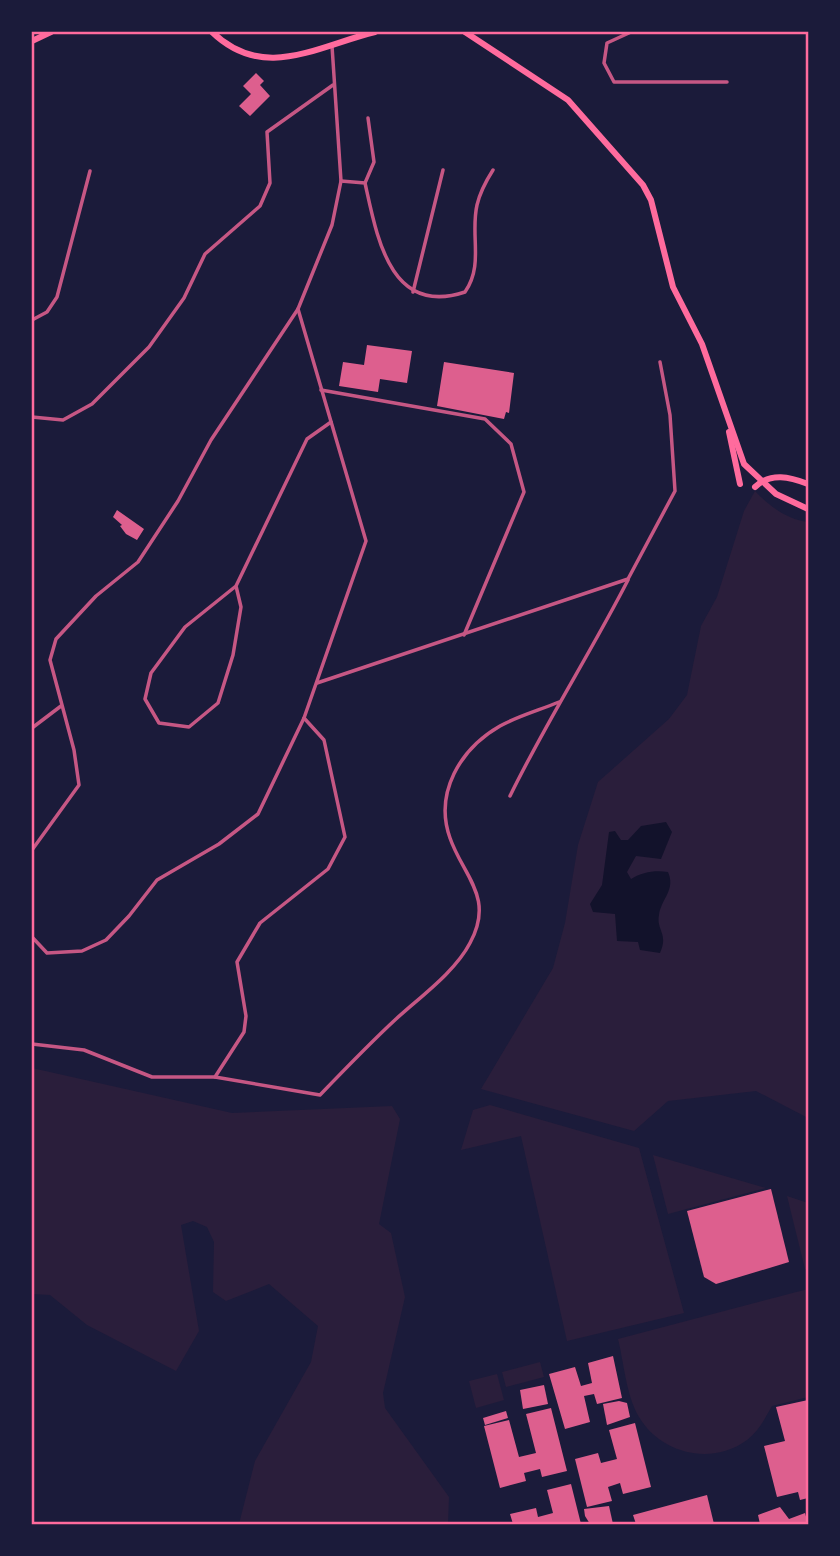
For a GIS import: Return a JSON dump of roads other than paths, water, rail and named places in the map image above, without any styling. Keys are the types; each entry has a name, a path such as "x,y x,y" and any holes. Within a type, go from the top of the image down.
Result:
{"main road":[{"path":"32,41 51,32"},
{"path":"212,32 237,50 268,58 296,56 375,32"},
{"path":"465,32 568,100 643,185 651,200 673,287 702,344 738,452 748,470 776,494 808,509"},
{"path":"727,420 740,484"},
{"path":"755,487 776,477 808,484"}],"street":[{"path":"631,32 607,43 604,63 614,82 727,82"},
{"path":"32,850 79,785 74,750 50,660 55,639 96,596 138,562 178,501 211,440 298,309 332,225 341,181 332,44"},
{"path":"32,417 63,420 93,404 149,347 184,298 205,254 260,206 270,183 267,132 333,85"},
{"path":"368,118 374,162 365,183 375,227 388,261 401,282 413,292 454,296 465,292 474,280 476,208 481,189 494,170"},
{"path":"413,292 443,170"},
{"path":"32,320 47,312 57,297 90,171"},
{"path":"341,181 365,183"},
{"path":"32,937 47,953 82,951 106,940 130,916 157,880 219,844 258,814 304,718 366,541 298,309"},
{"path":"510,796 559,702 599,636 674,491 670,415 660,362"},
{"path":"321,390 485,419 511,444 524,492 463,635"},
{"path":"236,586 241,607 233,655 218,703 189,727 159,723 145,699 151,673 185,627 236,586 307,439 331,422"},
{"path":"316,683 628,579"},
{"path":"32,1044 84,1050 152,1077 215,1077 320,1095 443,976 470,943 478,920 479,899 450,839 444,810 448,783 460,762 482,739 501,726 559,702"},
{"path":"32,728 61,706"},
{"path":"215,1077 244,1032 246,1016 237,962 260,923 328,869 345,837 324,740 304,718"}]}
